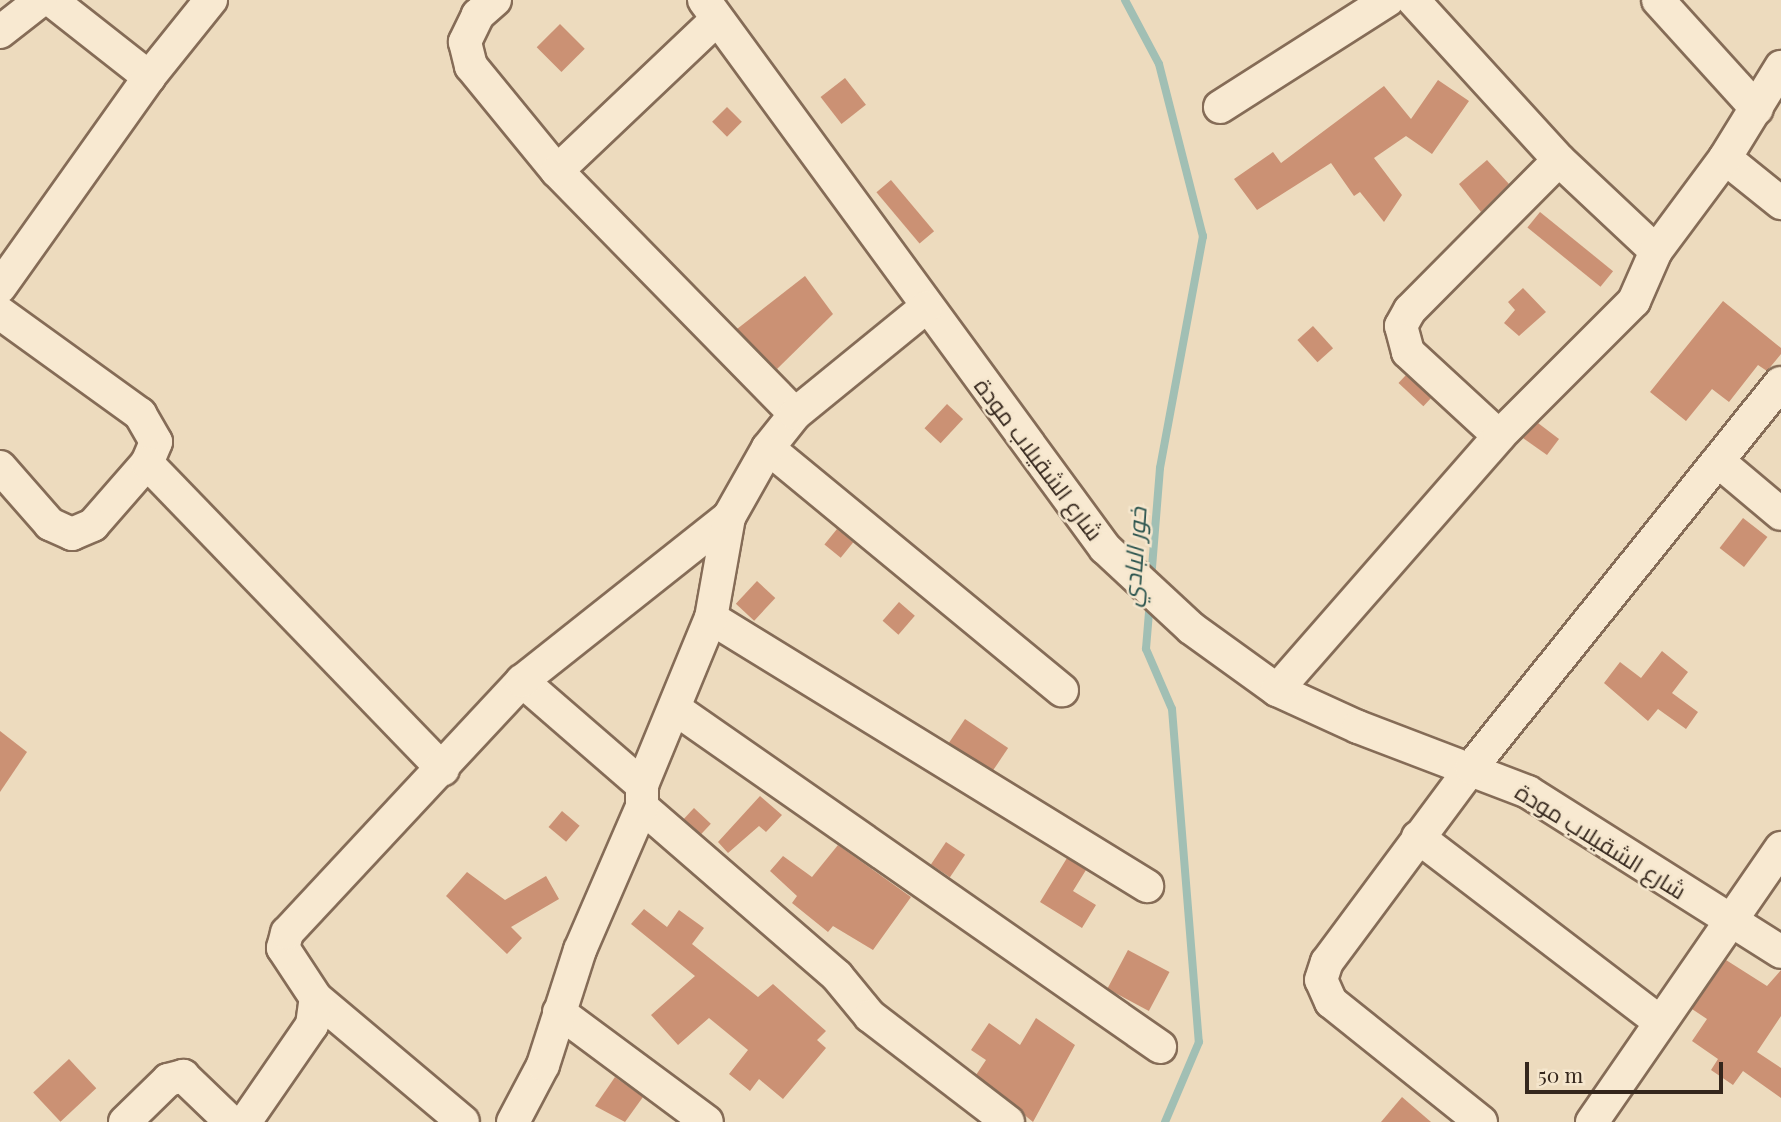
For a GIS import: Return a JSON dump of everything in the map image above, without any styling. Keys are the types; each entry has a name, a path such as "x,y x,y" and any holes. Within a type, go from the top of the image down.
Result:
{"street":[{"path":"0,32 41,0"},
{"path":"51,0 149,77"},
{"path":"0,287 149,77 211,0"},
{"path":"495,0 478,15 465,42 471,66 557,171 795,414"},
{"path":"1220,107 1388,0"},
{"path":"1413,0 1559,160 1656,251"},
{"path":"1658,0 1757,109"},
{"path":"557,171 710,10"},
{"name":"شارع الشقيلاب مودة","path":"710,10 1105,548 1191,628 1277,690 1407,747 1471,768 1528,792 1727,921 1781,952"},
{"path":"1277,690 1499,436 1634,301 1656,251 1725,158 1781,67"},
{"path":"1725,158 1781,203"},
{"path":"1499,436 1408,352 1401,326 1410,310 1559,160"},
{"path":"513,1122 543,1065 559,1013 711,618 729,517 768,448 795,414 926,307"},
{"path":"0,313 140,414 156,442 147,463 93,525 72,534 50,524 0,467"},
{"path":"1481,1122 1331,1002 1321,980 1327,962 1471,768 1781,383"},
{"path":"768,448 1062,690"},
{"path":"1718,461 1781,514"},
{"path":"147,463 443,770"},
{"path":"463,1122 316,998 283,948 287,933 443,770 522,681 729,517"},
{"path":"711,618 1147,886"},
{"path":"522,681 837,976 870,1016 1009,1122"},
{"path":"677,710 1160,1048"},
{"path":"1418,837 1659,1021"},
{"path":"1592,1122 1727,921 1781,848"},
{"path":"245,1122 312,1025 316,998"},
{"path":"559,1013 707,1122"},
{"path":"125,1122 168,1080 183,1076 231,1122"}],"building":[{"path":"560,24 585,49 561,72 537,47"},
{"path":"845,78 866,105 842,124 821,97"},
{"path":"1438,80 1469,101 1432,154 1406,136 1374,158 1402,195 1384,222 1360,192 1354,196 1331,163 1257,210 1234,179 1273,152 1281,163 1384,86 1411,119"},
{"path":"727,107 742,122 727,137 712,122"},
{"path":"1487,160 1509,184 1481,212 1459,184"},
{"path":"891,180 934,231 920,244 876,192"},
{"path":"1540,212 1613,271 1600,287 1527,228"},
{"path":"805,276 833,314 777,369 737,329"},
{"path":"1523,288 1546,312 1519,336 1504,323 1515,310 1508,302"},
{"path":"1723,301 1781,348 1781,354 1767,371 1758,365 1729,402 1712,389 1686,421 1650,392"},
{"path":"1313,326 1333,348 1317,362 1297,340"},
{"path":"1406,375 1431,398 1423,406 1398,383"},
{"path":"947,404 963,419 941,443 924,428"},
{"path":"1538,423 1559,439 1547,455 1523,438"},
{"path":"1743,518 1767,537 1744,567 1720,548"},
{"path":"837,529 853,542 841,558 824,545"},
{"path":"757,581 775,598 754,621 736,604"},
{"path":"899,602 915,616 898,635 883,621"},
{"path":"1662,651 1688,672 1672,693 1698,712 1686,729 1658,709 1648,721 1604,683 1620,662 1641,678"},
{"path":"965,719 1008,748 992,772 949,743"},
{"path":"0,731 27,752 0,792"},
{"path":"760,796 782,815 766,832 759,826 728,853 718,842"},
{"path":"694,808 711,824 701,835 684,819"},
{"path":"562,811 580,826 566,842 549,827"},
{"path":"946,842 965,855 950,877 931,864"},
{"path":"838,845 911,897 873,950 833,926 828,932 792,903 797,896 770,871 783,856 812,877"},
{"path":"1067,858 1086,870 1073,891 1096,905 1082,928 1040,902"},
{"path":"467,872 505,900 546,876 559,899 511,927 522,938 507,954 446,896"},
{"path":"644,909 667,927 679,910 704,928 692,944 758,997 773,984 826,1031 817,1040 826,1048 783,1099 759,1079 750,1091 729,1074 748,1050 709,1018 678,1045 651,1015 695,976 631,924"},
{"path":"1128,950 1169,972 1149,1011 1107,989"},
{"path":"1726,960 1767,986 1781,970 1781,1016 1757,1052 1781,1068 1781,1098 1743,1071 1733,1085 1711,1070 1718,1059 1692,1041 1707,1019 1692,1009"},
{"path":"1036,1018 1075,1045 1033,1122 976,1075 986,1060 971,1050 989,1023 1020,1045"},
{"path":"69,1059 96,1088 60,1122 33,1092"},
{"path":"615,1077 643,1097 625,1122 595,1106"},
{"path":"1402,1097 1431,1122 1381,1122"}],"waterway":[{"name":"خور البادي","path":"1125,0 1159,64 1203,236 1160,468 1151,580"},
{"name":"خور البادي","path":"1150,600 1146,649 1172,709 1199,1042 1165,1122"}]}
